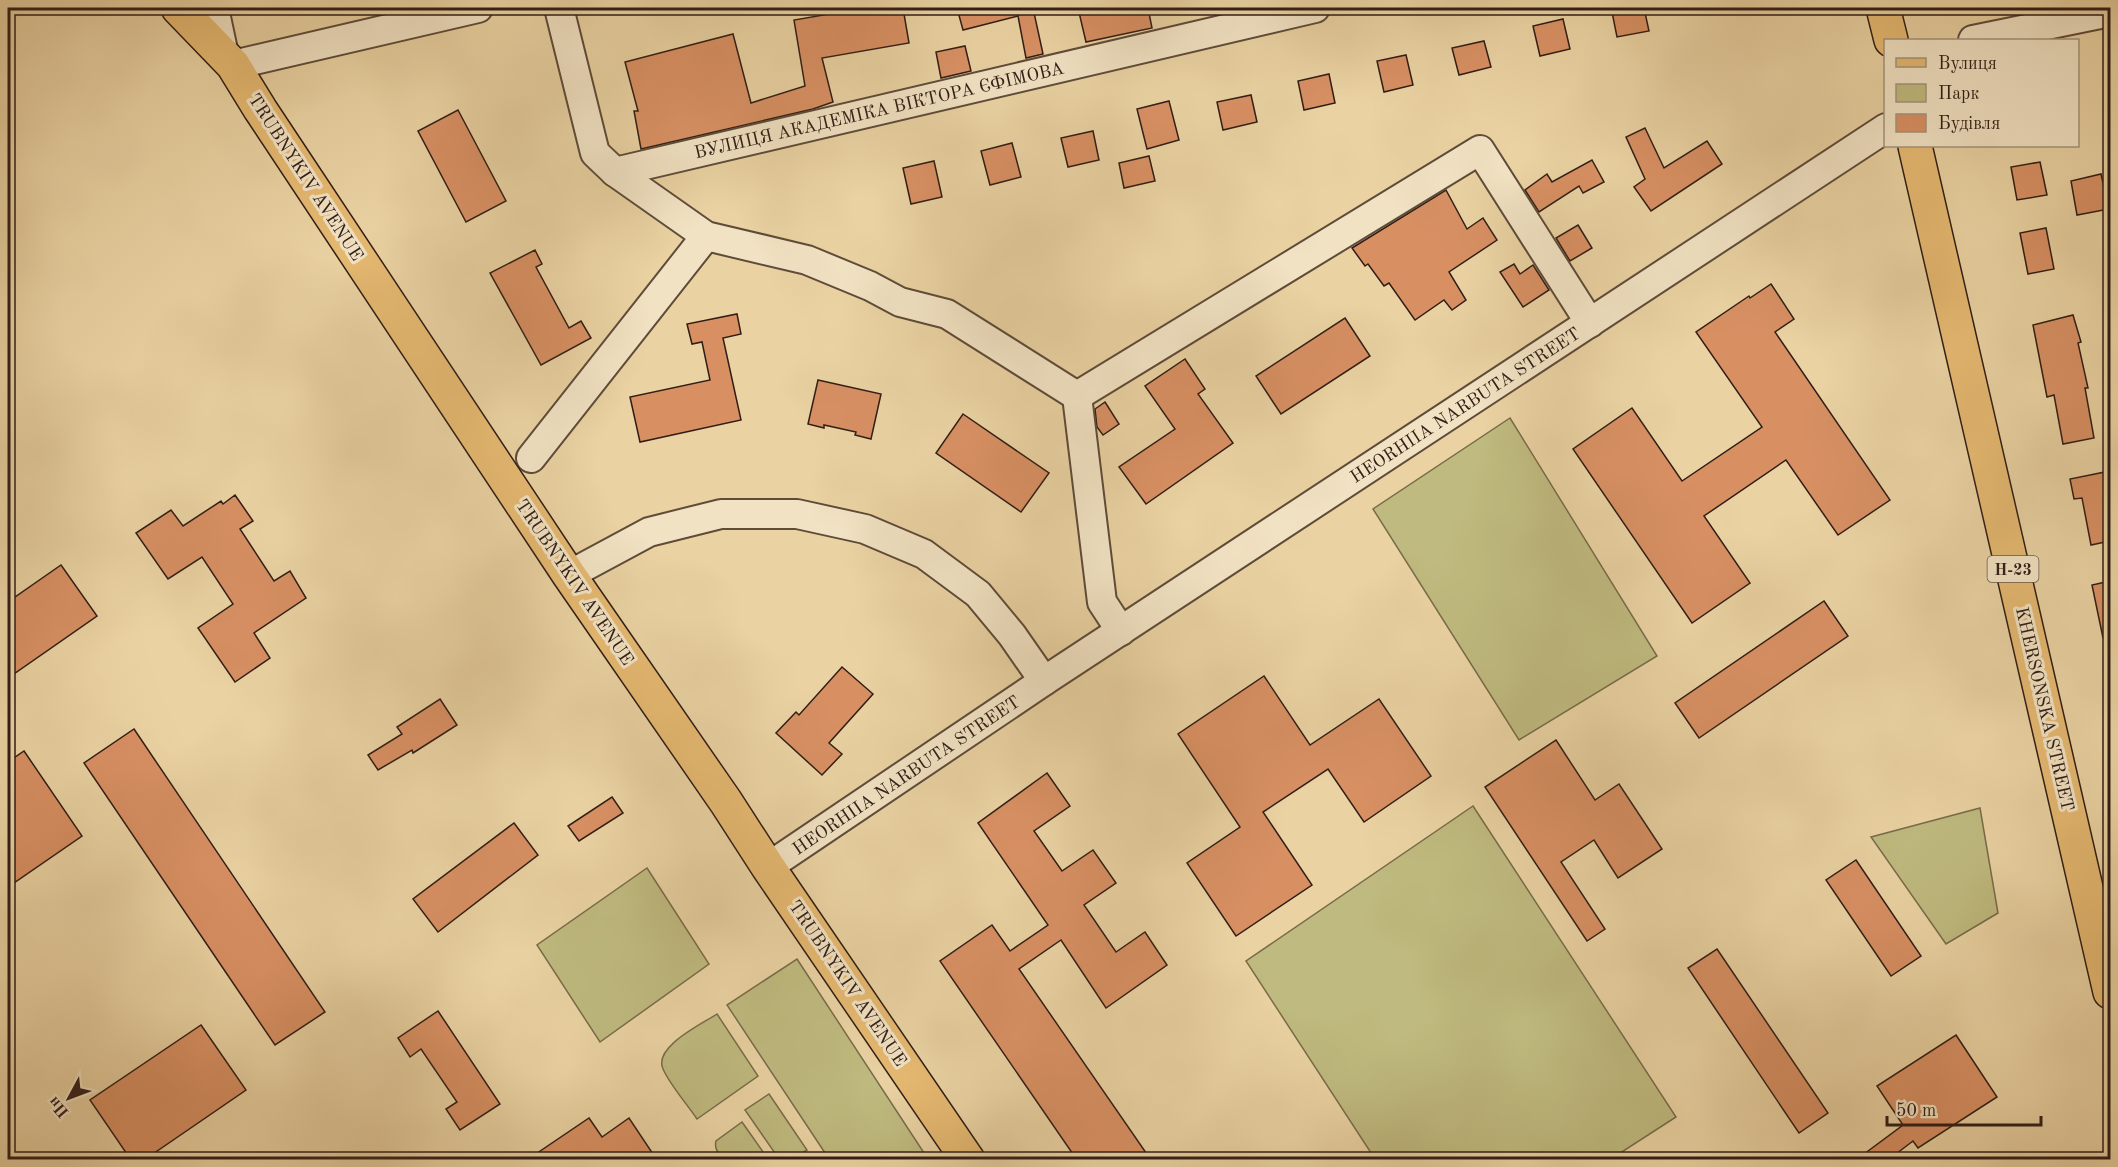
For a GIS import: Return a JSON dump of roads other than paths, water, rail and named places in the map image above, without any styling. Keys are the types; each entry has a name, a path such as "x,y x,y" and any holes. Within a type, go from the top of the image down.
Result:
{"main road":[{"name":"TRUBNYKIV AVENUE","path":"178,8 229,60 569,575 968,1160"},
{"path":"1883,8 1891,39"},
{"name":"KHERSONSKA STREET","path":"1915,147 2110,992"}],"street":[{"path":"214,8 229,60 478,8"},
{"path":"559,8 595,153 615,172 706,236 807,260 870,286 900,302 947,314 1077,396"},
{"name":"ВУЛИЦЯ АКАДЕМІКА ВІКТОРА ЄФІМОВА","path":"615,172 1315,8"},
{"path":"1978,39 2110,12"},
{"name":"HEORHIIA NARBUTA STREET","path":"768,867 1044,681 1884,129"},
{"path":"1077,396 1480,150 1590,323"},
{"path":"531,458 706,236"},
{"path":"1077,396 1102,602 1121,631"},
{"path":"569,575 649,532 720,514 797,514 865,529 924,554 978,594 1012,635 1044,681"}]}
